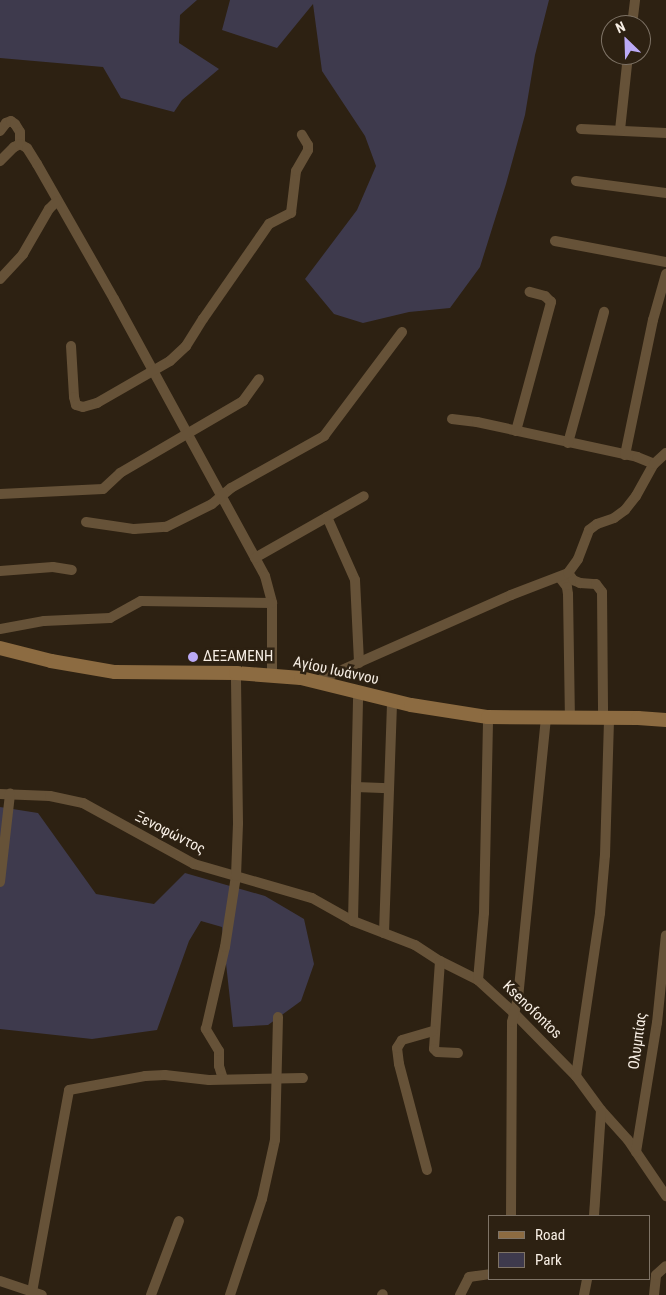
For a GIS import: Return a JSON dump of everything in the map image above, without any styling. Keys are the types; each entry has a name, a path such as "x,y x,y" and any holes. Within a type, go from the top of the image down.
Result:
{"street":[{"path":"633,15 635,0"},
{"path":"620,130 627,65"},
{"path":"0,131 6,122 11,121 16,124 20,132 20,144"},
{"path":"581,128 666,132"},
{"path":"71,346 74,398 76,405 83,408 97,403 170,361 186,346 270,224 291,213 296,171 308,150 308,145 302,135"},
{"path":"0,161 14,147 20,144"},
{"path":"20,144 27,148 188,432 265,576 272,603 272,675"},
{"path":"576,181 666,193"},
{"path":"0,279 24,254 49,209 57,201"},
{"path":"555,241 666,262"},
{"path":"625,455 653,320 666,274"},
{"path":"516,431 551,302 545,296 530,292"},
{"path":"568,443 604,312"},
{"path":"86,522 134,529 166,527 212,504 231,488 324,436 402,332"},
{"path":"0,494 103,488 120,473 243,401 259,379"},
{"path":"452,419 637,457 654,464"},
{"path":"317,681 511,595 564,575 578,559 590,530 597,524 614,518 624,510 636,496 654,464 666,453"},
{"path":"255,558 364,496"},
{"path":"327,517 356,580 359,663"},
{"path":"0,571 53,567 72,570"},
{"path":"564,575 580,583 596,584 602,592 606,717 605,855 576,1076"},
{"path":"564,575 568,594 570,718"},
{"path":"0,629 44,621 110,618 141,601 272,603"},
{"name":"Αγίου Ιωάννου","path":"0,648 50,662 115,672 236,673 272,675 317,681 392,700 488,717 606,717 666,720"},
{"path":"223,1079 219,1066 219,1051 206,1030 226,947 236,876 238,823 236,673"},
{"path":"353,921 358,692"},
{"path":"384,933 392,700"},
{"path":"478,980 484,913 488,717"},
{"path":"511,1215 514,1012 518,998 546,718"},
{"path":"356,787 389,788"},
{"path":"0,882 5,794"},
{"name":"Ξενοφώντος","path":"5,794 50,796 83,803 194,864 236,876"},
{"name":"Ksenofontos","path":"236,876 299,893 320,902 353,921 415,945 440,961 478,980 514,1012 576,1076 636,1152 666,1196"},
{"name":"Ολυμπίας","path":"636,1152 656,1023 666,935"},
{"path":"440,961 434,1031 435,1050 458,1053"},
{"path":"230,1295 268,1174 275,1140 278,1017"},
{"path":"427,1170 399,1064 397,1048 402,1040 434,1031"},
{"path":"0,1281 37,1293 69,1090 145,1076 165,1075 209,1080 303,1078"},
{"path":"594,1215 601,1110"},
{"path":"150,1295 179,1222"},
{"path":"654,1295 656,1275 666,1266"},
{"path":"460,1295 469,1277 488,1274"},
{"path":"584,1295 586,1280"}],"green space":[{"path":"0,0 197,0 180,15 179,43 219,69 182,100 174,112 121,98 103,67 0,58"},
{"path":"230,0 549,0 535,55 525,115 480,267 450,308 409,312 363,323 334,314 305,279 357,210 376,166 365,136 322,71 313,4 277,48 222,30"},
{"path":"0,807 38,813 96,894 154,904 185,873 265,896 304,919 314,964 301,1001 268,1025 233,1027 222,927 201,921 189,941 157,1030 92,1039 0,1029"}],"place":[{"name":"ΔΕΞΑΜΕΝΗ","path":"193,657"}]}
